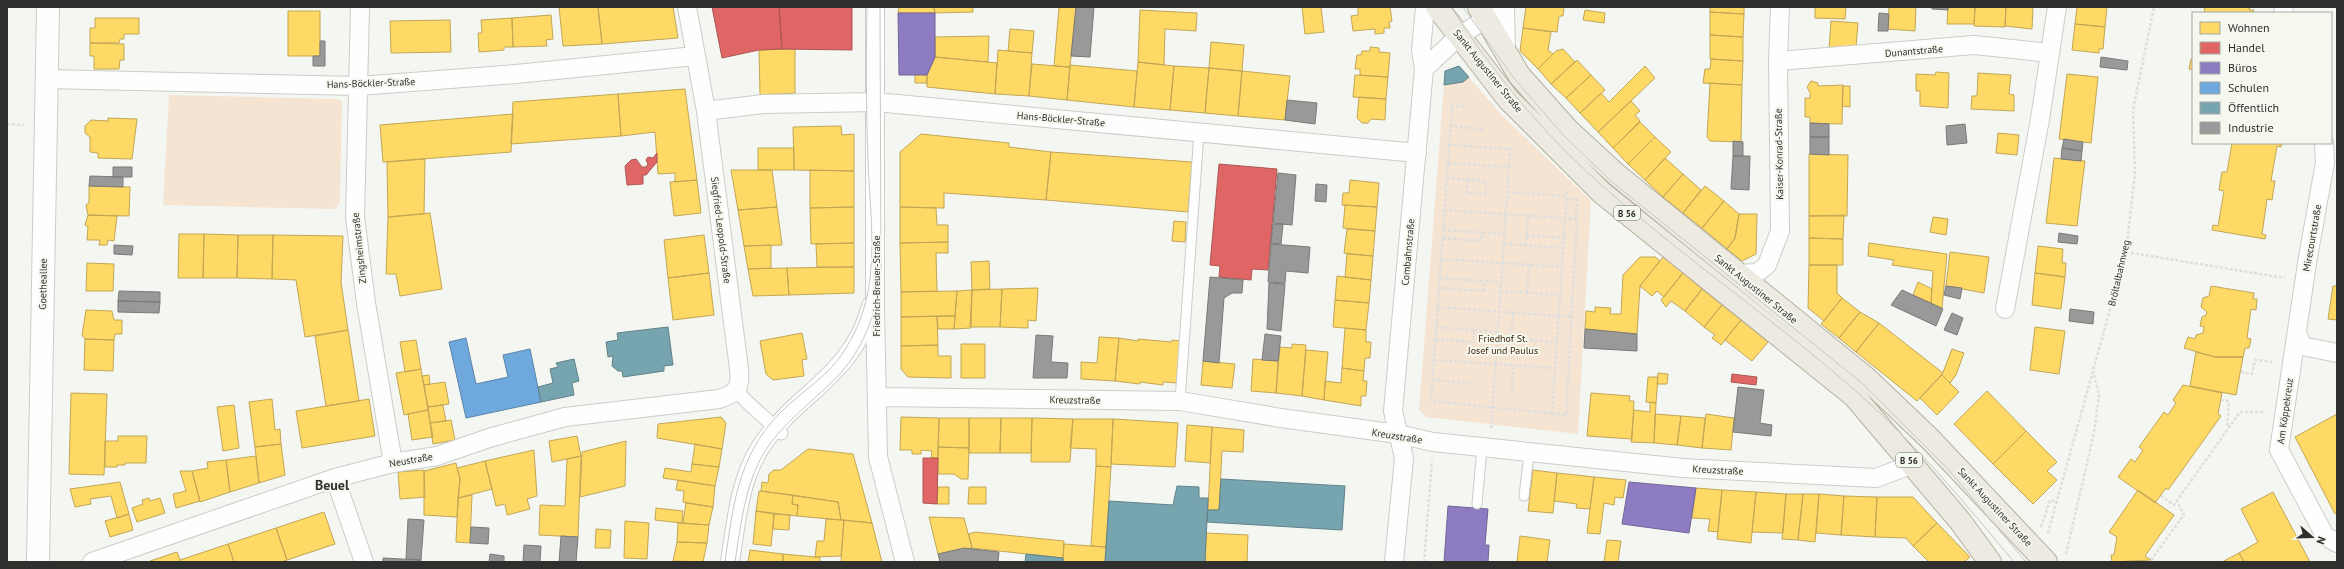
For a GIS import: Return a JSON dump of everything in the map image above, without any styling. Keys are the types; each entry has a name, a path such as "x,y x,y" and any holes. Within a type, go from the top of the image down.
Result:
{"main road":[{"name":"Sankt Augustiner Straße","path":"1439,9 1508,99 1602,193 1848,391 1913,464 1985,558"},
{"name":"Sankt Augustiner Straße","path":"1483,13 1519,75 1568,130 1617,175 1866,378 2055,562"}],"street":[{"name":"Goetheallee","path":"38,562 48,7"},
{"name":"Zingsheimstraße","path":"360,7 355,217 366,303 393,463"},
{"name":"Siegfried-Leopold-Straße","path":"687,7 706,111 739,369 740,381 736,390"},
{"name":"Friedrich-Breuer-Straße","path":"875,7 878,457 905,562"},
{"path":"1424,69 1483,13 1505,7 1506,54"},
{"name":"Kaiser-Konrad-Straße","path":"1737,274 1757,273 1767,265 1780,231 1778,61 1780,7"},
{"path":"2005,309 2057,7"},
{"name":"Combahnstraße","path":"1394,562 1404,458 1393,411 1424,69 1421,50 1423,36 1439,9"},
{"name":"Dunantstraße","path":"1778,61 1974,45 2050,52"},
{"name":"Hans-Böckler-Straße","path":"47,80 359,86 516,74 695,56"},
{"name":"Hans-Böckler-Straße","path":"706,111 763,104 876,102 1417,153"},
{"name":"Mirecourtstraße","path":"2296,332 2325,163 2324,144"},
{"path":"730,562 738,510 747,475 759,449 833,375 854,348 867,322 876,286"},
{"path":"2296,332 2302,346 2337,353"},
{"name":"Am Köppekreuz","path":"2296,332 2279,450 2325,536 2337,543"},
{"path":"736,390 778,431"},
{"name":"Neustraße","path":"92,562 335,478 393,463 437,456 564,417 719,399 731,395 736,390"},
{"name":"Kreuzstraße","path":"878,397 1180,402 1398,434 1433,442 1486,449 1683,468 1876,478 1913,464"},
{"path":"335,478 364,562"}],"lane":[{"path":"1180,402 1200,132"},
{"path":"1477,504 1486,449"},
{"path":"1524,496 1529,453"}],"path":[{"name":"Bröltalbahnweg","path":"2048,534 2126,252 2135,173 2132,110 2154,7"},
{"path":"1466,107 1452,106 1431,401 1566,415 1577,200 1566,197 1507,192"},
{"path":"1450,126 1484,129"},
{"path":"1449,145 1510,150 1496,364 1486,449"},
{"path":"1448,163 1509,167"},
{"path":"1446,178 1486,181 1485,194 1467,193 1468,180"},
{"path":"1552,414 1567,190"},
{"path":"1444,210 1576,219"},
{"path":"1526,245 1528,216"},
{"path":"1443,230 1504,234"},
{"path":"1443,238 1481,241 1482,233"},
{"path":"1526,235 1563,238"},
{"path":"1504,244 1562,248"},
{"path":"2126,252 2304,281"},
{"path":"1441,259 1562,267"},
{"path":"1527,292 1529,265"},
{"path":"1440,278 1501,282"},
{"path":"1439,288 1484,291 1485,281"},
{"path":"1500,291 1560,295"},
{"path":"1438,307 1572,317"},
{"path":"1513,313 1511,339 1556,342"},
{"path":"1436,327 1497,332"},
{"path":"1436,339 1472,342 1474,330"},
{"path":"1434,360 1554,368"},
{"path":"2241,372 2252,374 2256,360 2291,365"},
{"path":"1512,395 1514,365"},
{"path":"2055,562 2094,433 2099,395 2093,371"},
{"path":"1432,380 1470,383"},
{"path":"2221,400 2229,401 2227,428"},
{"path":"2161,496 2174,505 2227,428 2240,412 2284,412"},
{"path":"1424,562 1433,442"},
{"path":"2042,523 2050,500 2057,502"},
{"path":"2151,560 2184,515 2177,501"}],"green space":[{"name":"Friedhof St. Josef und Paulus","path":"1459,66 1501,114 1591,201 1578,434 1426,417 1419,410 1445,71"},
{"path":"169,95 337,99 342,101 340,201 337,207 333,209 163,205"}],"building: Wohnen":[{"path":"559,7 598,7 602,44 563,46"},
{"path":"598,7 673,7 678,38 602,44"},
{"path":"899,7 934,7 935,13 898,13"},
{"path":"934,7 973,7 973,12 935,13"},
{"path":"1059,7 1076,7 1070,67 1054,66"},
{"path":"1302,7 1321,7 1324,32 1305,34"},
{"path":"1358,7 1390,7 1392,21 1389,22 1390,28 1384,28 1384,33 1375,34 1375,29 1353,31 1351,16 1358,15"},
{"path":"1526,7 1564,7 1563,16 1559,16 1557,32 1523,28"},
{"path":"1710,7 1744,7 1744,14 1710,12"},
{"path":"1815,7 1846,7 1845,19 1815,18"},
{"path":"1889,7 1916,7 1915,31 1888,29"},
{"path":"1948,7 1975,7 1974,24 1947,24"},
{"path":"1975,7 2006,7 2005,27 1974,26"},
{"path":"2006,7 2033,7 2032,29 2005,26"},
{"path":"2077,7 2107,7 2105,27 2075,24"},
{"path":"2205,7 2250,7 2249,10 2254,10 2253,12 2204,12"},
{"path":"1140,10 1197,13 1196,31 1165,29 1164,65 1138,62"},
{"path":"1585,10 1605,13 1604,23 1583,20"},
{"path":"288,11 320,11 320,56 288,56"},
{"path":"1710,12 1744,14 1743,37 1710,35"},
{"path":"551,15 553,39 546,40 547,46 513,47 512,18"},
{"path":"95,18 139,18 139,34 124,34 124,39 120,39 119,43 90,43 90,28 95,28"},
{"path":"512,18 513,47 504,47 504,50 479,52 478,33 482,33 481,20"},
{"path":"450,20 451,52 391,53 390,21"},
{"path":"1831,21 1858,23 1856,47 1829,49"},
{"path":"2075,24 2105,27 2103,49 2099,49 2099,53 2072,50"},
{"path":"1523,28 1551,32 1548,50 1553,54 1538,69 1520,51"},
{"path":"1010,29 1034,31 1032,53 1008,51"},
{"path":"1710,35 1743,37 1743,61 1710,59"},
{"path":"989,36 988,62 935,57 935,37"},
{"path":"1211,42 1244,45 1242,71 1209,68"},
{"path":"90,43 124,44 124,60 120,60 119,69 94,69 94,56 90,56"},
{"path":"1370,47 1379,48 1379,52 1390,53 1388,77 1360,75 1360,69 1355,69 1357,55 1361,55 1362,51 1370,51"},
{"path":"795,49 795,93 760,95 759,50"},
{"path":"1563,49 1575,62 1551,84 1538,69 1556,51"},
{"path":"998,50 1032,53 1029,96 995,94"},
{"path":"935,57 997,63 995,94 927,87 927,75"},
{"path":"1711,59 1743,61 1742,85 1703,83 1705,69 1710,69"},
{"path":"2191,59 2192,59 2192,70 2189,69"},
{"path":"1577,60 1591,75 1566,98 1551,84"},
{"path":"1138,62 1174,66 1170,110 1134,107"},
{"path":"1032,64 1070,67 1067,100 1029,96"},
{"path":"1070,65 1137,71 1134,107 1067,100"},
{"path":"1174,66 1209,68 1205,113 1170,110"},
{"path":"1645,66 1655,78 1598,132 1580,113 1601,93 1609,102"},
{"path":"1209,68 1242,71 1238,116 1205,113"},
{"path":"1242,71 1290,76 1285,120 1238,116"},
{"path":"1936,72 1949,73 1948,108 1920,106 1920,91 1916,91 1916,74 1935,75"},
{"path":"1978,73 2011,75 2009,94 2014,95 2014,111 1971,109 1972,96 1977,96"},
{"path":"915,74 927,75 927,83 915,83"},
{"path":"2067,74 2098,77 2091,143 2059,139"},
{"path":"1355,75 1388,77 1386,99 1353,97"},
{"path":"1591,75 1605,90 1580,113 1566,98"},
{"path":"1811,81 1818,83 1818,86 1843,85 1842,124 1810,123 1810,117 1805,117 1805,98 1810,98 1810,93 1807,87"},
{"path":"1710,83 1742,85 1741,142 1710,141 1707,137"},
{"path":"1843,86 1850,86 1850,107 1842,106"},
{"path":"685,89 697,180 675,182 675,173 658,174 655,132 621,136 618,94"},
{"path":"618,94 621,136 511,144 513,102"},
{"path":"1359,97 1386,99 1385,120 1371,119 1368,123 1362,123 1357,118"},
{"path":"1631,101 1640,111 1635,115 1640,121 1613,148 1598,132"},
{"path":"513,114 511,152 383,162 380,125"},
{"path":"108,118 137,119 132,159 98,158 98,153 90,152 90,137 85,133 85,126 91,120 108,121"},
{"path":"1640,122 1655,137 1628,164 1613,148"},
{"path":"841,126 842,135 854,134 854,171 794,170 793,127"},
{"path":"1998,133 2019,135 2017,155 1996,153"},
{"path":"921,134 1009,143 1009,147 1051,152 1046,200 944,193 944,208 900,207 900,152"},
{"path":"1655,137 1671,152 1645,180 1628,164"},
{"path":"2232,144 2282,144 2281,147 2277,146 2271,181 2275,181 2272,200 2267,199 2262,234 2266,235 2265,239 2212,230 2213,225 2218,226 2224,191 2219,190 2222,172 2227,172"},
{"path":"758,148 794,148 794,170 758,170"},
{"path":"1051,152 1192,162 1188,212 1046,200"},
{"path":"1809,154 1848,155 1847,216 1809,216"},
{"path":"1665,158 1683,174 1663,197 1645,180"},
{"path":"2054,158 2085,161 2077,226 2046,223"},
{"path":"425,159 424,214 388,217 387,162"},
{"path":"731,170 772,170 777,207 738,210"},
{"path":"810,170 854,171 854,207 810,208"},
{"path":"1683,174 1701,190 1683,213 1663,197"},
{"path":"697,180 701,213 674,216 670,182"},
{"path":"1350,180 1379,183 1377,207 1342,205 1343,193 1349,193"},
{"path":"89,186 130,187 129,216 88,215 86,205 89,203"},
{"path":"1705,186 1724,201 1702,228 1683,213"},
{"path":"1724,201 1739,214 1735,238 1727,249 1702,228"},
{"path":"1345,205 1377,207 1375,231 1343,228"},
{"path":"777,207 782,245 744,246 738,210"},
{"path":"854,207 854,243 811,244 810,208"},
{"path":"900,207 936,208 937,225 948,225 948,242 900,243"},
{"path":"430,213 442,289 400,296 396,274 386,274 388,217"},
{"path":"1739,214 1757,214 1756,254 1742,261 1727,249 1735,238"},
{"path":"88,215 117,216 114,241 108,240 107,245 99,245 100,240 87,240 88,227 85,225"},
{"path":"1844,215 1843,239 1809,238 1809,216"},
{"path":"1933,217 1948,219 1946,235 1930,232"},
{"path":"1174,221 1186,222 1185,242 1172,241"},
{"path":"1347,229 1375,231 1373,256 1344,253"},
{"path":"179,234 204,234 203,278 178,278"},
{"path":"204,234 238,235 237,278 203,278"},
{"path":"238,235 273,235 272,279 237,278"},
{"path":"273,235 343,236 341,282 348,330 305,337 296,280 272,279"},
{"path":"704,235 709,273 668,278 664,240"},
{"path":"1809,238 1843,239 1843,265 1809,265"},
{"path":"948,242 948,253 936,253 937,291 901,292 900,243"},
{"path":"854,243 854,267 817,267 816,244"},
{"path":"1869,243 1947,254 1942,308 1931,303 1933,271 1892,265 1894,260 1868,256"},
{"path":"771,245 771,268 748,269 744,246"},
{"path":"2038,246 2063,249 2062,263 2066,263 2065,277 2035,273"},
{"path":"1950,252 1989,257 1984,293 1946,286"},
{"path":"1347,254 1373,256 1371,280 1345,277"},
{"path":"1640,257 1655,257 1660,261 1640,286 1637,334 1585,329 1586,311 1595,312 1595,307 1611,308 1610,314 1621,314 1623,275"},
{"path":"1663,257 1683,273 1664,297 1657,291 1652,296 1640,286"},
{"path":"989,261 990,289 972,290 971,262"},
{"path":"87,263 114,264 113,291 86,291"},
{"path":"1809,265 1837,265 1837,293 1842,298 1824,321 1808,308"},
{"path":"854,267 854,293 789,295 787,268"},
{"path":"787,268 789,295 753,296 748,269"},
{"path":"709,273 714,315 673,320 668,278"},
{"path":"1683,273 1702,289 1685,311 1671,301 1666,307 1661,300"},
{"path":"2035,273 2065,277 2061,309 2032,305"},
{"path":"1337,276 1371,280 1369,303 1335,300"},
{"path":"1918,282 1932,289 1931,303 1913,295"},
{"path":"2211,286 2254,293 2253,299 2257,299 2256,310 2251,309 2247,338 2251,339 2249,348 2245,348 2243,357 2215,357 2184,348 2188,337 2195,339 2196,335 2203,333 2204,327 2200,326 2202,317 2206,315 2207,312 2201,307 2203,298 2209,296"},
{"path":"2333,286 2337,286 2337,320 2328,319"},
{"path":"1038,288 1036,321 1028,320 1028,328 1000,327 1002,289"},
{"path":"1002,289 1000,327 970,327 972,290"},
{"path":"1702,289 1722,305 1704,327 1685,311"},
{"path":"972,290 971,328 954,329 957,291"},
{"path":"957,291 955,316 901,317 901,292"},
{"path":"1842,298 1860,312 1839,338 1821,324"},
{"path":"1335,300 1369,303 1366,330 1333,327"},
{"path":"1722,305 1741,320 1721,345 1712,338 1715,335 1704,327"},
{"path":"86,310 112,311 114,320 122,320 122,334 115,334 114,340 85,339 82,335"},
{"path":"1860,312 1879,323 1856,352 1839,338"},
{"path":"937,316 938,345 901,346 901,317"},
{"path":"937,316 955,316 954,329 938,329"},
{"path":"1741,320 1768,342 1752,361 1725,340"},
{"path":"1879,323 1943,373 1917,401 1856,352"},
{"path":"2035,327 2065,331 2059,374 2030,370"},
{"path":"1345,328 1366,330 1366,342 1371,342 1370,358 1365,358 1364,371 1342,368"},
{"path":"348,330 359,401 326,406 315,336"},
{"path":"802,333 807,359 802,360 804,376 773,380 766,374 760,341"},
{"path":"1099,337 1119,338 1115,381 1081,379 1081,362 1097,363"},
{"path":"1119,338 1138,341 1138,339 1172,342 1172,340 1180,341 1177,383 1163,382 1163,385 1115,381"},
{"path":"85,339 114,340 113,371 84,370"},
{"path":"416,340 421,369 405,372 400,342"},
{"path":"961,344 985,344 985,378 961,378"},
{"path":"1292,344 1306,345 1302,396 1276,393 1280,347 1292,348"},
{"path":"938,345 938,356 951,356 951,378 908,377 901,369 901,346"},
{"path":"1952,349 1964,353 1956,375 1950,383 1942,375"},
{"path":"1306,350 1328,352 1324,400 1302,396"},
{"path":"2196,352 2215,357 2243,357 2236,395 2190,386"},
{"path":"1253,359 1278,361 1276,393 1251,391"},
{"path":"1203,361 1235,364 1232,388 1201,385"},
{"path":"1342,368 1364,371 1363,381 1367,381 1366,396 1361,396 1361,406 1324,400 1325,381 1341,383"},
{"path":"421,369 428,410 404,415 396,373"},
{"path":"1658,373 1668,374 1667,384 1657,384"},
{"path":"429,375 430,384 424,385 422,376"},
{"path":"1942,375 1959,392 1937,415 1920,398"},
{"path":"1648,377 1658,377 1656,403 1646,402"},
{"path":"445,382 449,404 428,407 424,385"},
{"path":"2183,385 2222,393 2218,414 2221,416 2168,490 2166,488 2155,503 2118,477 2131,459 2135,462 2143,450 2139,447 2164,412 2168,415 2176,403 2173,400"},
{"path":"1987,391 2026,431 1993,464 1954,424"},
{"path":"71,393 107,394 104,475 69,474"},
{"path":"1591,393 1630,396 1629,401 1634,401 1632,439 1587,436"},
{"path":"272,399 275,430 280,429 281,444 255,447 249,402"},
{"path":"369,399 375,436 302,448 296,411"},
{"path":"1650,402 1656,403 1654,443 1631,442 1634,410 1650,412"},
{"path":"234,405 239,448 223,451 217,407"},
{"path":"443,405 446,421 430,423 428,407"},
{"path":"428,410 433,437 412,440 408,414"},
{"path":"1655,414 1681,416 1677,445 1654,443"},
{"path":"1706,414 1734,418 1731,450 1702,448"},
{"path":"2337,414 2337,513 2335,514 2295,437"},
{"path":"1681,416 1705,418 1702,448 1677,445"},
{"path":"721,417 726,423 722,449 657,438 658,424"},
{"path":"901,417 939,418 938,458 931,458 932,451 921,450 921,454 912,454 912,450 900,450"},
{"path":"939,418 969,418 969,448 938,447"},
{"path":"969,418 1001,418 1000,453 969,453"},
{"path":"1001,418 1032,418 1031,453 1000,453"},
{"path":"1032,418 1073,419 1070,462 1031,462"},
{"path":"1073,419 1113,419 1111,467 1096,466 1096,449 1070,448"},
{"path":"1113,419 1178,423 1175,467 1111,464"},
{"path":"451,420 455,440 433,444 430,423"},
{"path":"1187,425 1212,427 1210,463 1185,461"},
{"path":"1212,427 1244,430 1243,452 1222,451 1219,510 1208,510"},
{"path":"2026,431 2057,462 2047,471 2057,480 2033,504 1993,464"},
{"path":"118,436 147,436 146,463 125,463 125,465 117,465 117,467 105,467 105,441 118,441"},
{"path":"577,436 581,456 552,462 549,441"},
{"path":"626,441 625,486 580,497 582,452"},
{"path":"281,444 285,475 259,483 255,447"},
{"path":"695,444 722,449 719,467 692,464"},
{"path":"938,447 969,448 968,479 961,479 954,474 938,474"},
{"path":"808,449 853,454 872,523 841,520 838,502 761,491 762,482 768,483 769,474 774,470 781,470"},
{"path":"534,450 537,496 527,499 530,509 507,515 505,504 496,506 485,461"},
{"path":"256,456 259,483 230,492 226,460"},
{"path":"581,456 578,537 539,535 540,505 565,506 567,459"},
{"path":"226,460 230,492 200,502 192,471 208,468 207,462"},
{"path":"485,461 492,489 458,498 460,479 457,468"},
{"path":"456,463 460,479 457,517 424,515 424,471"},
{"path":"692,464 719,467 715,486 663,478 665,468 691,472"},
{"path":"1096,466 1111,467 1106,547 1091,546"},
{"path":"424,470 425,497 400,499 398,472"},
{"path":"1533,470 1557,473 1553,513 1528,511"},
{"path":"180,471 192,471 200,501 176,508 173,494 186,491"},
{"path":"1557,473 1594,477 1590,509 1576,508 1577,504 1554,501"},
{"path":"1594,477 1626,480 1623,498 1615,497 1614,505 1604,503 1600,534 1587,533"},
{"path":"678,480 715,486 713,507 683,502 684,491 676,490"},
{"path":"120,482 129,514 117,518 111,496 90,499 91,504 75,507 70,489"},
{"path":"938,487 949,487 949,504 937,504"},
{"path":"969,487 986,487 986,504 968,504"},
{"path":"1696,488 1722,490 1718,532 1708,531 1710,519 1692,518"},
{"path":"1722,490 1756,492 1751,543 1717,539"},
{"path":"2138,490 2174,515 2145,556 2151,560 2112,562 2111,555 2114,555 2117,537 2109,532"},
{"path":"759,491 793,495 792,504 798,505 797,516 756,511"},
{"path":"1756,492 1786,494 1783,533 1752,532"},
{"path":"2273,492 2310,562 2244,562 2239,553 2258,542 2241,509"},
{"path":"1786,494 1803,494 1798,540 1782,539"},
{"path":"1803,494 1819,494 1815,542 1798,540"},
{"path":"1819,494 1844,496 1841,535 1816,533"},
{"path":"472,495 470,543 456,542 458,498"},
{"path":"793,495 838,502 841,520 797,516 798,505 792,504"},
{"path":"1844,496 1877,497 1875,537 1841,535"},
{"path":"1877,497 1913,497 1937,523 1913,546 1906,538 1875,537"},
{"path":"149,498 150,501 160,498 165,513 137,522 132,508 143,504 142,500"},
{"path":"686,503 713,507 709,525 683,523"},
{"path":"656,508 683,511 682,523 655,520"},
{"path":"756,511 774,514 771,546 753,544"},
{"path":"324,512 335,544 287,560 276,528"},
{"path":"129,514 133,530 110,537 105,521"},
{"path":"774,514 790,515 789,530 773,529"},
{"path":"929,517 964,518 972,548 938,554"},
{"path":"826,519 844,520 841,556 815,557 817,541 824,541"},
{"path":"844,520 872,523 882,562 841,562"},
{"path":"625,521 649,523 647,559 624,558"},
{"path":"678,523 709,525 707,543 677,542"},
{"path":"1937,523 1970,557 1964,562 1929,562 1913,546"},
{"path":"276,528 287,560 281,562 234,562 228,544"},
{"path":"596,529 611,530 610,548 595,548"},
{"path":"975,532 1064,541 1063,558 972,548 969,534"},
{"path":"1206,533 1248,535 1247,562 1205,562"},
{"path":"1520,536 1550,540 1547,562 1517,562"},
{"path":"1607,540 1621,541 1618,562 1604,562"},
{"path":"677,542 707,543 703,562 673,561"},
{"path":"228,544 234,562 181,562 180,560"},
{"path":"1064,544 1106,547 1105,562 1063,562"},
{"path":"750,550 783,554 783,562 748,562"},
{"path":"177,552 181,562 150,562 150,561"},
{"path":"2239,553 2244,562 2222,562"},
{"path":"783,554 820,557 820,562 783,562"}],"building: Handel":[{"path":"712,7 779,7 782,49 759,50 722,58"},
{"path":"779,7 852,7 852,50 782,49"},
{"path":"657,153 657,162 646,175 643,175 643,184 627,185 625,166 631,160 636,159 642,167 646,167 648,164 646,160 648,157 653,158"},
{"path":"1219,164 1277,169 1268,270 1252,269 1251,280 1219,277 1220,266 1210,265"},
{"path":"1732,374 1757,377 1756,385 1731,382"},
{"path":"923,458 938,458 937,504 923,503"}],"building: Büros":[{"path":"898,13 935,13 935,57 927,75 899,75"},
{"path":"1629,482 1696,488 1689,533 1622,524"},
{"path":"1448,506 1488,509 1485,545 1489,545 1488,562 1444,562"}],"building: Schulen":[{"path":"466,338 476,384 508,377 503,355 530,349 541,402 466,418 449,342"}],"building: Öffentlich":[{"path":"1459,66 1469,77 1463,82 1444,85 1445,71"},
{"path":"668,327 673,365 664,366 664,371 623,377 622,371 618,371 612,366 613,356 608,357 606,342 618,340 617,333"},
{"path":"574,359 579,381 572,383 574,395 541,402 538,387 553,383 550,369 558,367 556,363"},
{"path":"1221,479 1345,486 1342,530 1207,522 1208,510 1219,510"},
{"path":"1177,486 1199,487 1199,498 1208,498 1205,562 1105,562 1109,501 1173,505"},
{"path":"1026,554 1063,558 1063,562 1025,562"}],"building: Industrie":[{"path":"1076,7 1094,7 1090,57 1071,56"},
{"path":"1932,7 1948,7 1948,10 1932,9"},
{"path":"1879,13 1889,14 1888,31 1878,31"},
{"path":"320,41 325,41 325,66 313,66 313,56 320,56"},
{"path":"2101,57 2128,61 2127,70 2100,67"},
{"path":"1287,100 1317,103 1315,124 1285,120"},
{"path":"1810,123 1829,124 1829,137 1810,137"},
{"path":"1965,124 1967,143 1947,145 1946,126"},
{"path":"1810,137 1829,137 1829,155 1810,154"},
{"path":"2064,139 2083,142 2082,151 2062,148"},
{"path":"1733,141 1743,142 1743,156 1733,156"},
{"path":"2062,148 2082,151 2081,161 2061,159"},
{"path":"1733,156 1750,156 1749,190 1731,189"},
{"path":"113,167 132,167 132,177 113,177"},
{"path":"1278,173 1296,175 1292,225 1273,223"},
{"path":"90,176 123,177 123,187 89,186"},
{"path":"1316,184 1327,185 1326,202 1315,201"},
{"path":"1273,224 1283,224 1281,244 1271,243"},
{"path":"2059,233 2078,236 2077,244 2058,242"},
{"path":"1271,244 1310,247 1308,273 1286,271 1285,283 1268,282"},
{"path":"114,245 133,246 132,255 114,254"},
{"path":"1210,277 1243,280 1242,293 1232,293 1224,298 1219,363 1203,361"},
{"path":"1269,283 1285,284 1281,331 1267,329"},
{"path":"1946,286 1962,288 1960,299 1944,295"},
{"path":"1902,290 1943,309 1936,326 1891,305"},
{"path":"119,291 160,292 160,302 118,301"},
{"path":"118,301 160,302 159,313 118,312"},
{"path":"2070,309 2094,312 2093,324 2069,321"},
{"path":"1952,313 1963,318 1957,335 1944,330"},
{"path":"1585,329 1637,334 1637,351 1584,348"},
{"path":"1265,334 1281,336 1278,361 1262,360"},
{"path":"1036,335 1053,336 1051,362 1068,363 1067,378 1033,378"},
{"path":"1738,387 1764,390 1760,423 1772,425 1771,436 1733,432"},
{"path":"408,519 424,520 421,560 406,559"},
{"path":"471,527 489,528 488,544 470,543"},
{"path":"561,536 578,537 576,562 559,562"},
{"path":"524,545 541,546 540,562 523,562"},
{"path":"964,548 999,552 998,562 940,562 938,554"},
{"path":"490,554 504,556 504,562 489,562"},
{"path":"383,558 421,560 421,562 383,562"}],"tram line":[{"path":"725,562 730,525 738,489 750,455 759,439 776,417 826,373 837,361 854,334 866,301 870,282 872,241 867,123 867,7"},
{"path":"735,562 748,491 758,464 765,451 789,422 835,379 854,356 867,330 876,302 881,272 880,7"},
{"path":"1451,7 1503,80 1541,126 1562,148 1606,189 1668,241 1795,340 1857,392 1899,432 1939,474 2014,562"},
{"path":"1463,7 1513,77 1564,136 1612,182 1862,383 1947,468 2026,562"}],"district":[{"name":"Beuel","path":"332,485"}]}
